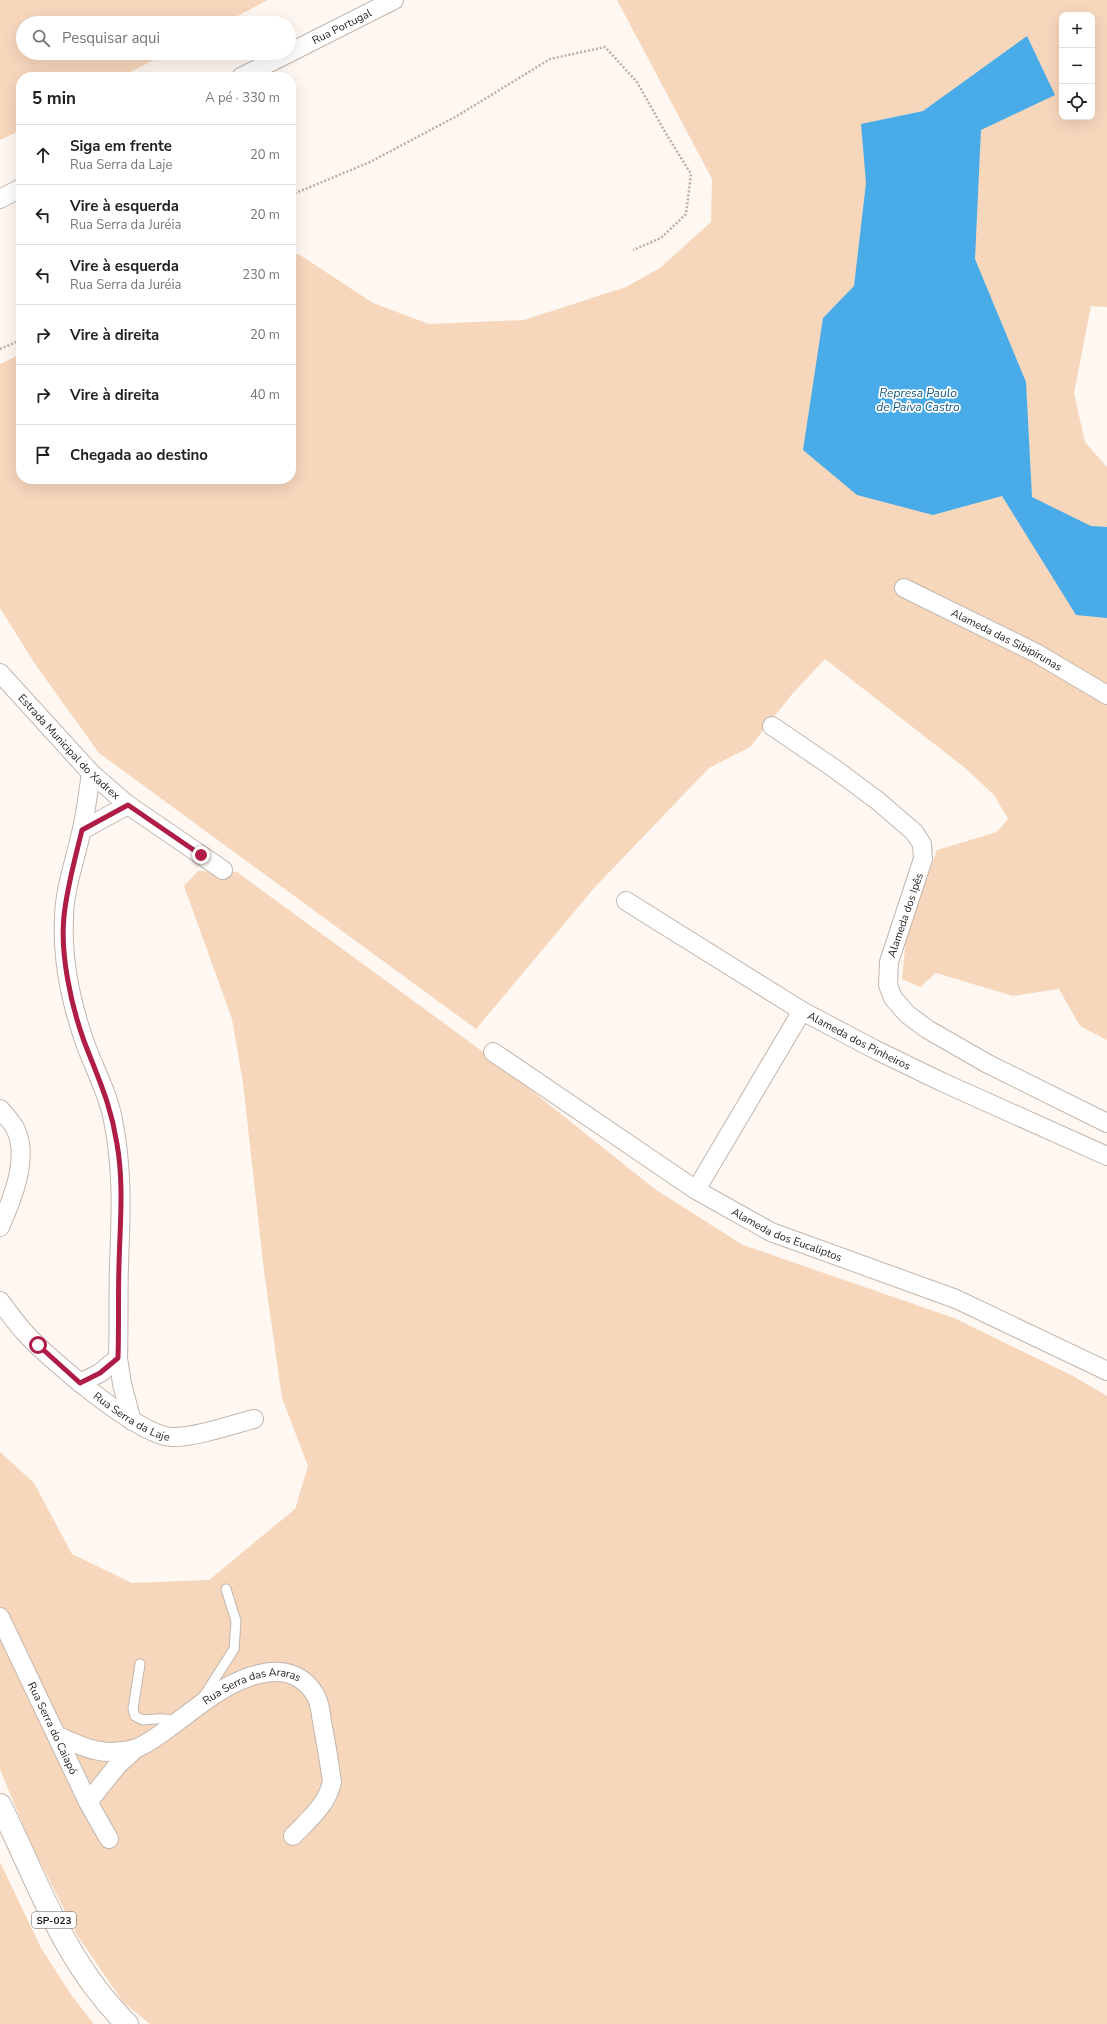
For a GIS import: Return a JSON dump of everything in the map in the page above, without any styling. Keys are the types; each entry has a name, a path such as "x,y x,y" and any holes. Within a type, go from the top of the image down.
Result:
{"main road":[{"name":"SP-023","path":"0,1805 63,1938 84,1974 103,1999 127,2024"}],"street":[{"name":"Rua Portugal","path":"296,49 394,0"},
{"name":"Rua Portugal","path":"251,72 275,60"},
{"path":"0,199 16,191"},
{"name":"Alameda das Sibipirunas","path":"904,588 1036,653 1107,695"},
{"name":"Estrada Municipal do Xadrex","path":"0,673 91,773 128,805 223,870"},
{"name":"Alameda dos Ipês","path":"772,726 878,801 914,832 922,844 923,860 889,962 888,985 893,998 907,1014 927,1029 988,1064 1107,1124"},
{"path":"91,773 82,830 68,887 64,918 65,952 76,1013 84,1040 105,1090 113,1118 118,1146 122,1179 118,1358 122,1384 132,1421"},
{"path":"82,830 128,805"},
{"name":"Alameda dos Pinheiros","path":"626,901 802,1011 942,1082 1107,1156"},
{"path":"696,1190 802,1011"},
{"name":"Alameda dos Eucaliptos","path":"493,1052 696,1190 771,1232 956,1299 1107,1371"},
{"path":"0,1108 15,1128 19,1140 20,1153 14,1195 0,1227"},
{"name":"Rua Serra da Laje","path":"0,1301 27,1335 80,1383 132,1421 158,1434 170,1437 185,1436 254,1419"},
{"path":"80,1383 100,1373 118,1358"},
{"name":"Rua Serra do Caiapó","path":"0,1616 88,1802 109,1839"},
{"name":"Rua Serra das Araras","path":"88,1802 117,1766 135,1749 235,1682 257,1673 275,1672 302,1679 318,1700 332,1782 330,1794 323,1805 293,1836"},
{"name":"Rua Serra das Araras","path":"58,1736 93,1751 105,1753 135,1749"}],"lane":[{"path":"198,1706 234,1649 236,1621 226,1589"},
{"path":"140,1664 133,1709 135,1716 143,1720 168,1718 176,1722"}],"path":[{"path":"296,193 370,162 457,116 550,59 605,47 638,82 665,132 691,174 686,214 661,238 633,250"},
{"path":"0,349 16,342"}],"shaded area":[{"path":"0,0 268,0 237,16 16,16 16,60 154,60 131,72 16,72 16,132 0,140"},
{"path":"617,0 1107,0 1107,307 1091,306 1074,393 1085,442 1107,467 1107,1040 1080,1026 1059,989 1013,996 936,973 920,987 902,979 906,938 937,850 997,832 1008,819 994,795 964,767 825,659 793,693 750,747 709,768 595,887 476,1029 99,753 35,664 0,608 0,364 16,356 16,484 296,484 296,254 300,255 373,303 429,324 524,320 626,287 660,268 711,222 712,179"},
{"path":"198,871 237,872 482,1051 656,1190 743,1245 954,1318 1073,1376 1107,1396 1107,2024 150,2024 123,2002 77,1935 29,1840 0,1769 0,1452 34,1483 72,1554 132,1583 209,1580 295,1509 308,1466 282,1398 264,1271 243,1083 232,1019 184,886"},
{"path":"0,1862 41,1948 72,1996 94,2024 0,2024"}],"water":[{"name":"Represa Paulo de Paiva Castro","path":"1027,36 1055,95 981,130 975,259 1026,382 1032,497 1091,526 1107,527 1107,618 1076,615 1002,496 933,515 857,495 803,450 823,318 854,286 866,183 861,124 923,111"}],"route":[{"path":"38,1345 80,1383 100,1373 118,1358 122,1179 118,1146 113,1118 105,1090 84,1040 76,1013 65,952 64,918 68,887 82,830 128,805 201,855"}]}
